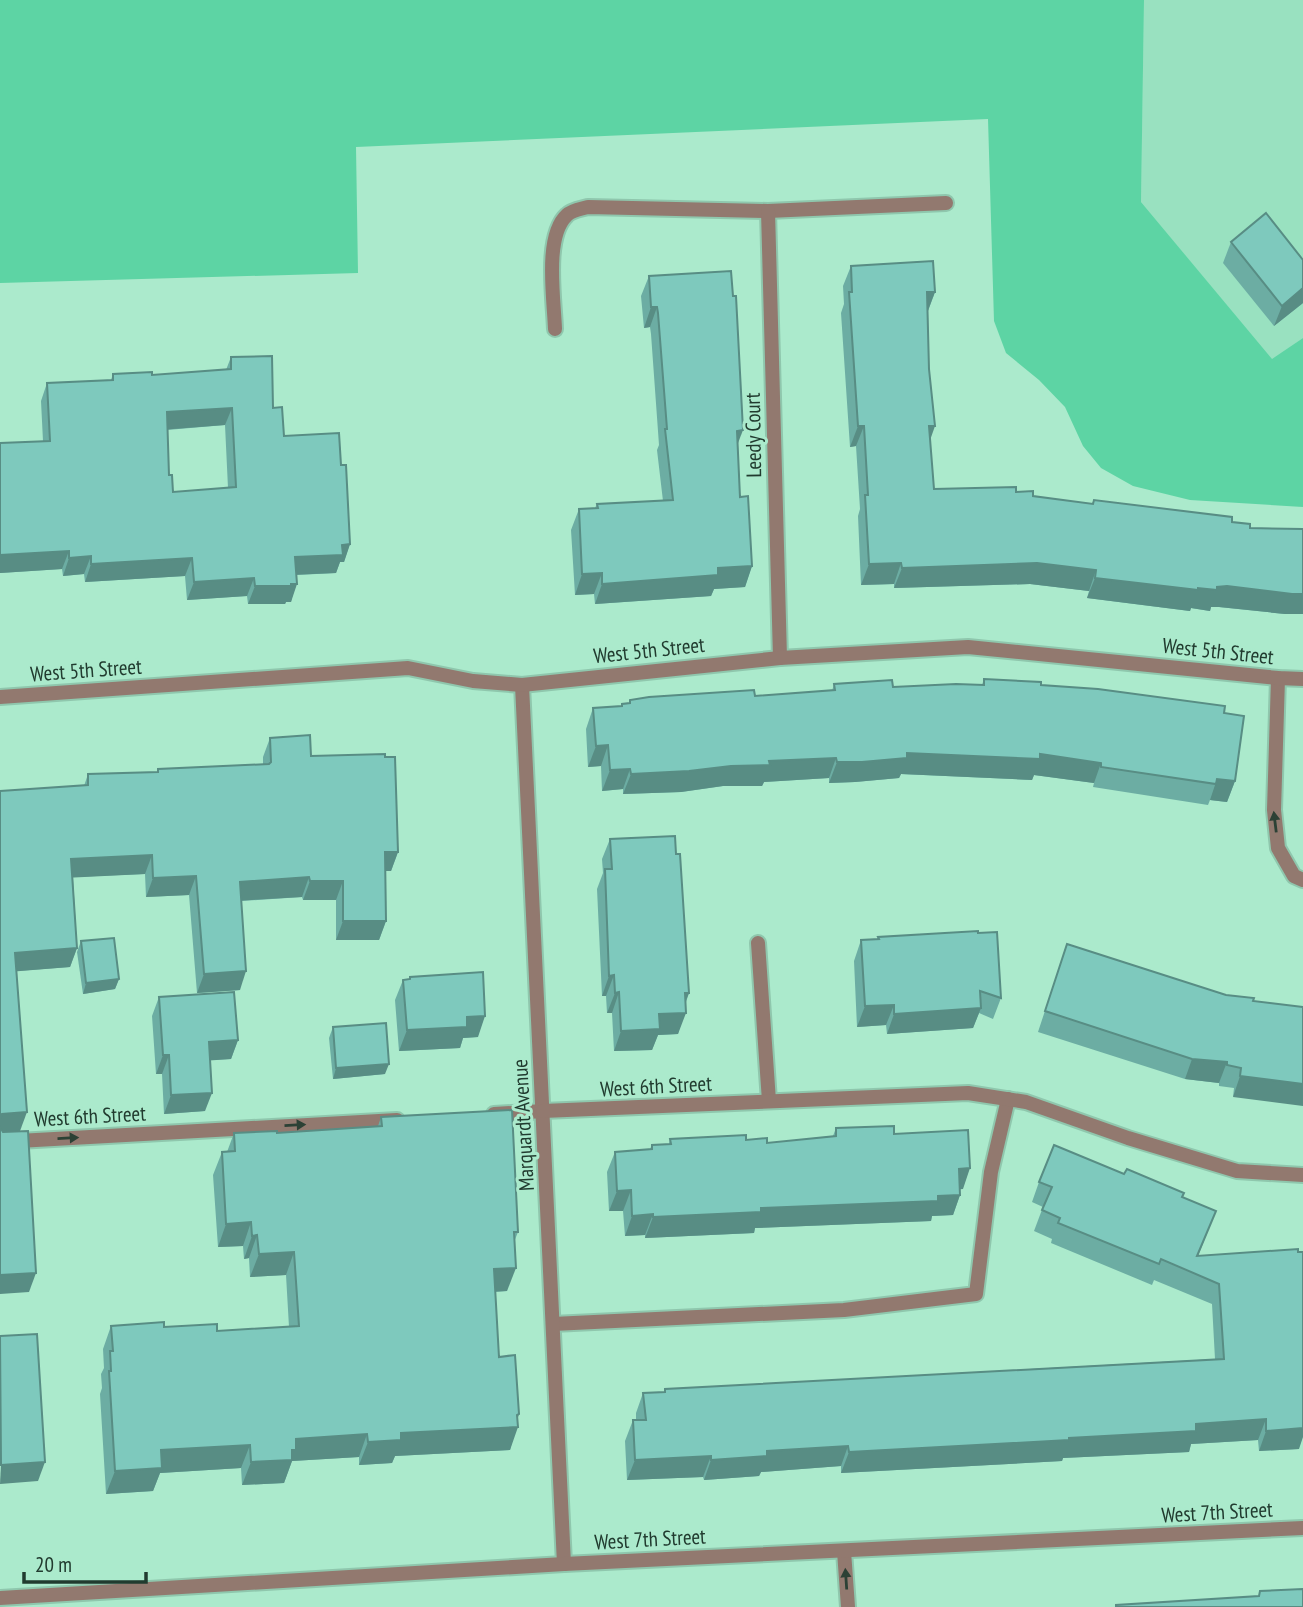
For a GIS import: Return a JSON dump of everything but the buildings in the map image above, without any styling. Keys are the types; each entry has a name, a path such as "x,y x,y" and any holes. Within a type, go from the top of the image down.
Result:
{"street":[{"path":"555,329 553,251 558,226 569,213 588,207 768,211 946,203"},
{"name":"Leedy Court","path":"768,211 780,658"},
{"name":"West 5th Street","path":"0,697 408,668 473,681 522,685 780,658 968,647 1303,679"},
{"path":"1278,678 1274,810 1278,848 1294,876 1303,880"},
{"name":"Marquardt Avenue","path":"522,685 564,1564"},
{"path":"758,943 769,1101"},
{"name":"West 6th Street","path":"481,1115 968,1093 1027,1102 1128,1138 1237,1171 1303,1175"},
{"path":"553,1324 844,1310 976,1294 991,1172 1008,1099"},
{"name":"West 6th Street","path":"0,1142 412,1119"},
{"name":"West 7th Street","path":"0,1598 564,1564 1303,1528"},
{"path":"844,1551 848,1607"}],"shaded area":[{"path":"0,0 1144,0 1141,202 1272,359 1303,338 1303,507 1190,500 1133,486 1101,468 1083,446 1065,407 1039,380 1006,353 994,321 988,119 356,147 358,273 0,283"},
{"path":"1144,0 1303,0 1303,338 1272,360 1141,202"}]}
